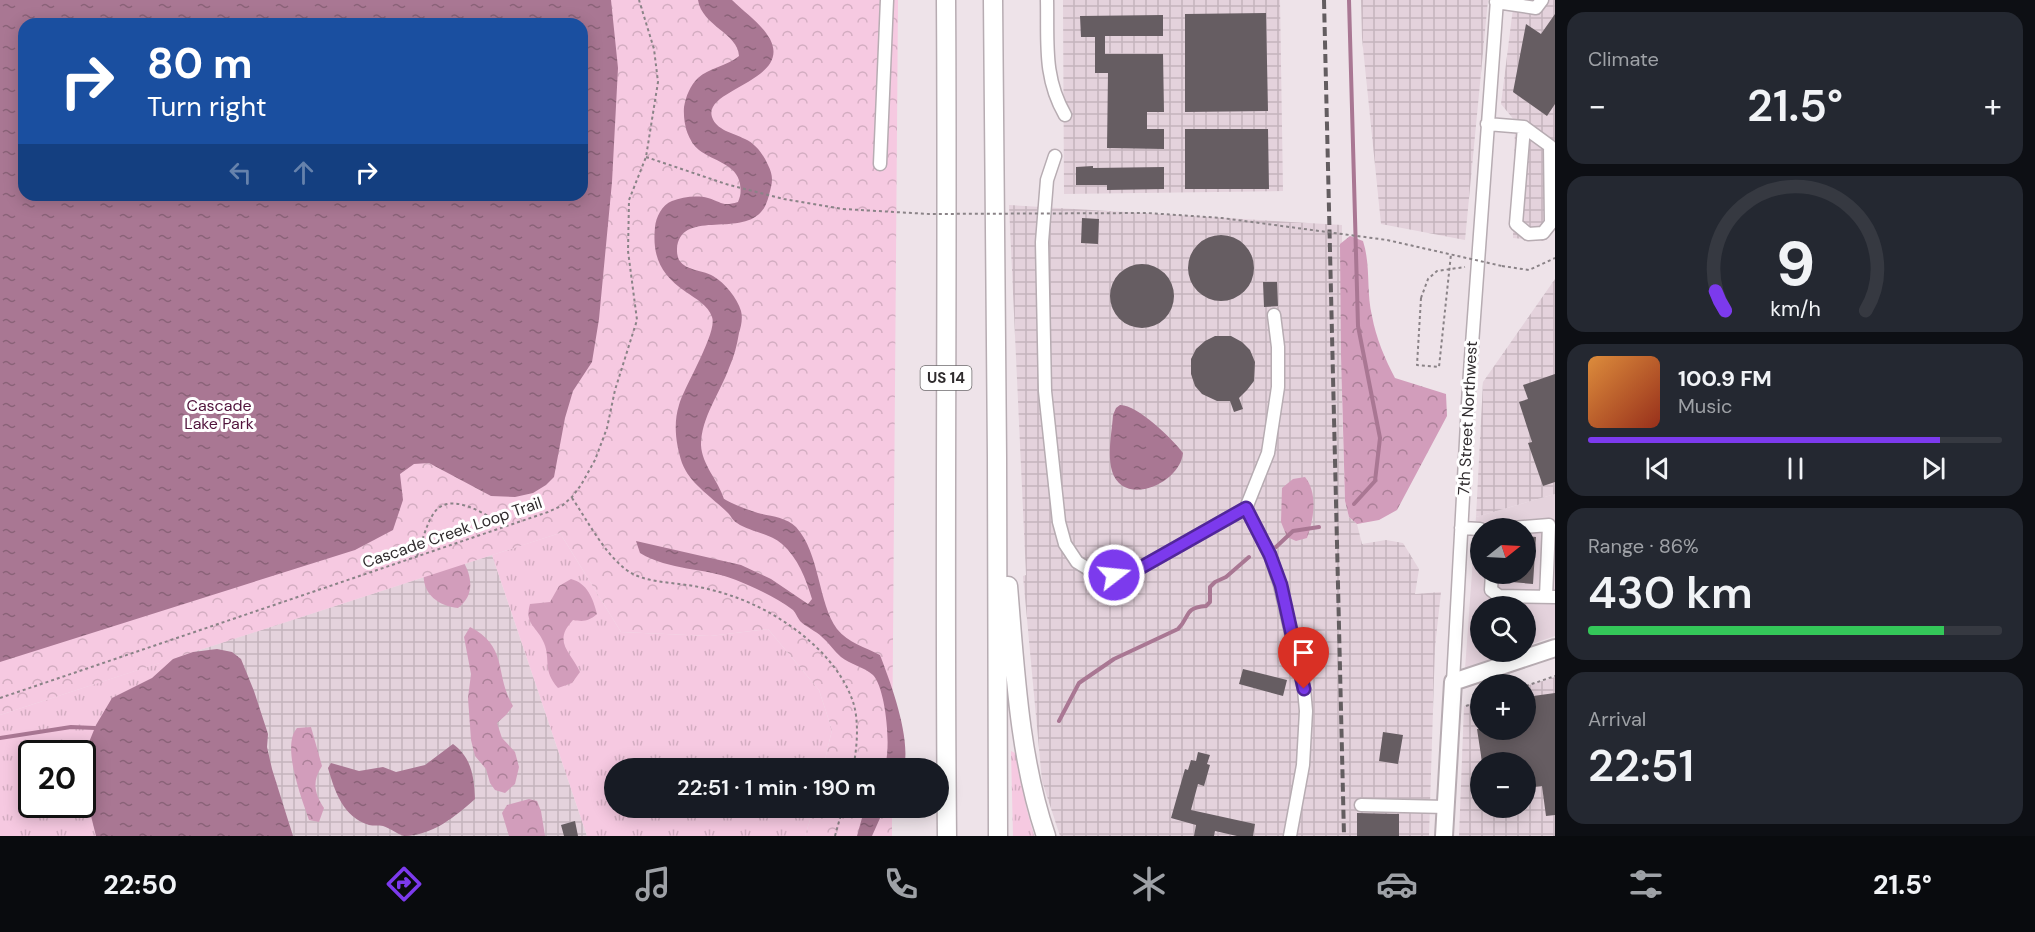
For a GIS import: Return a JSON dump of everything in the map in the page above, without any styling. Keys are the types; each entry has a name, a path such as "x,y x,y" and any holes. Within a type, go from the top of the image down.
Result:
{"highway":[{"name":"US 14","path":"946,0 947,836"},
{"name":"US 14","path":"993,0 998,836"},
{"path":"997,457 1021,716 1035,798 1046,836"}],"main road":[{"path":"1453,682 1555,648"},
{"name":"7th Street Northwest","path":"1444,836 1453,682"}],"street":[{"path":"880,164 887,0"},
{"path":"1047,0 1050,81 1065,115"},
{"path":"1497,1 1536,8 1542,0"},
{"name":"7th Street Northwest","path":"1453,682 1469,374 1497,1"},
{"path":"1487,124 1524,127 1552,141 1551,223 1544,233 1528,234 1516,224 1524,127"},
{"path":"1055,156 1047,180 1042,242 1044,380 1056,501 1065,544 1077,562 1095,573 1114,575 1140,568 1246,508 1268,453 1278,387 1278,346 1274,315"},
{"path":"1246,508 1270,555 1281,585 1304,689 1306,711 1303,765 1290,836"},
{"path":"1491,584 1491,590 1499,596 1550,597 1549,525 1536,526"},
{"path":"1461,528 1470,528"},
{"path":"1361,805 1446,807"}],"path":[{"name":"Cascade Creek Loop Trail","path":"0,698 548,512 563,505 572,497 595,460 607,428 615,390 637,320 628,251 629,200 646,157 658,82 654,49 639,0"},
{"path":"646,157 729,185 784,199 843,209 929,214 1147,213 1222,218 1377,238 1519,270 1539,267 1555,258"},
{"path":"1450,254 1439,367 1417,365 1421,298 1428,279 1437,271 1459,266"},
{"path":"572,497 612,556 633,574 650,580 699,587 734,596 769,612 804,636 829,660 854,705 856,734 854,758"},
{"path":"417,556 431,518 441,505 451,502 461,504 507,526"},
{"path":"1536,683 1555,676"},
{"path":"1464,706 1470,704"},
{"path":"835,836 840,818"}],"shaded area":[{"path":"1063,0 1280,0 1283,191 1064,194"},
{"path":"1361,0 1488,0 1465,240 1381,224 1362,38"},
{"path":"1514,0 1555,0 1555,223 1544,241 1513,238 1515,121 1501,104"},
{"path":"1009,205 1342,225 1342,405 1345,501 1349,517 1357,524 1362,544 1386,540 1403,543 1419,569 1415,594 1441,592 1435,647 1429,836 1060,836 1042,781 1023,576 1026,575"},
{"path":"1555,279 1555,494 1476,517 1483,382"},
{"path":"1555,494 1555,636 1536,643 1536,596 1470,596 1471,584 1536,584 1536,518 1476,518"},
{"path":"492,555 587,836 256,836 193,652"},
{"path":"1470,600 1470,662 1484,662 1465,669"},
{"path":"1555,677 1555,836 1459,836 1464,706 1470,704 1470,740 1536,740 1536,683"}],"green space":[{"name":"Cascade Lake Park","path":"0,0 898,0 892,758 825,758 832,730 819,690 768,629 710,636 621,632 560,533 0,715"},
{"path":"1350,236 1363,241 1367,260 1370,307 1381,348 1395,378 1446,394 1447,416 1397,510 1379,520 1357,524 1349,517 1345,501 1341,355 1340,244"},
{"path":"1305,477 1312,491 1313,515 1307,538 1296,541 1287,537 1281,522 1282,488 1293,479"},
{"path":"560,533 621,632 710,636 768,629 819,690 832,730 825,758 604,758 604,818 811,818 805,836 587,836 492,555"},
{"path":"463,561 469,574 469,592 458,608 450,607 432,597 425,585 424,571"},
{"path":"571,579 581,584 588,592 597,614 586,620 573,620 567,628 564,635 565,647 580,672 572,683 558,688 550,676 546,649 530,621 529,611 530,604 550,602 559,586"},
{"path":"470,627 482,635 496,652 507,694 513,706 497,723 502,738 515,752 519,767 515,784 505,793 495,790 490,783 486,769 475,756 471,740 468,698 471,674 464,637"},
{"path":"193,652 160,836 0,836 0,715"},
{"path":"311,727 322,766 316,782 316,792 324,808 319,822 309,820 294,773 292,759 291,747 297,728"},
{"path":"1011,751 1019,755 1026,806 1034,836 1013,836"},
{"path":"529,799 537,801 545,836 509,836 502,813 507,805"},
{"path":"811,818 892,818 892,836 805,836"}],"water":[{"path":"0,0 611,0 618,68 612,182 599,319 592,362 573,391 565,418 554,477 533,493 515,497 491,496 429,463 414,464 400,474 403,500 393,530 355,550 0,662"},
{"path":"698,0 732,0 766,33 773,53 769,65 759,75 720,99 713,107 712,117 721,128 753,144 764,157 772,179 765,207 751,219 739,223 699,226 688,230 681,237 677,249 680,262 685,266 708,273 726,287 737,301 742,314 732,360 704,425 702,452 724,499 749,510 783,519 796,527 804,538 815,564 826,606 837,629 851,641 880,655 902,726 905,758 886,758 884,706 878,682 873,675 841,657 820,635 800,621 793,610 773,597 736,580 651,559 640,553 636,541 741,565 771,579 808,604 812,599 801,569 788,550 777,540 734,521 690,477 682,463 678,449 677,412 706,347 713,324 712,317 705,306 677,286 664,272 655,247 656,223 662,208 672,201 699,197 729,204 738,202 741,191 738,177 734,172 699,150 691,141 685,125 685,103 695,81 707,72 739,56 733,41 701,9"},
{"path":"1120,405 1127,406 1144,416 1163,431 1183,453 1180,464 1172,474 1150,488 1139,490 1127,488 1118,482 1112,471 1110,450 1113,415"},
{"path":"217,649 232,652 241,659 268,734 267,747 272,769 293,836 96,836 92,818 96,818 96,740 90,740 96,725 112,698 152,678 173,659 193,652"},
{"path":"453,744 464,755 471,768 475,799 443,824 414,835 404,836 383,826 369,825 353,816 341,802 328,768 331,763 359,771 383,767 396,772 425,765"},
{"path":"862,818 880,818 872,836 857,836"}],"building":[{"path":"1266,13 1268,111 1185,112 1185,14"},
{"path":"1555,14 1555,104 1547,116 1513,92 1526,24 1541,34"},
{"path":"1163,15 1163,36 1105,36 1105,54 1163,54 1164,112 1147,112 1147,129 1164,129 1164,149 1107,148 1108,73 1095,73 1095,37 1081,37 1080,16"},
{"path":"1185,129 1268,129 1269,189 1185,189"},
{"path":"1093,166 1093,168 1164,167 1164,189 1107,190 1107,185 1076,185 1076,167"},
{"path":"1082,218 1099,219 1098,244 1081,243"},
{"path":"1215,235 1227,235 1239,240 1249,250 1254,268 1252,281 1239,296 1227,301 1215,301 1203,296 1193,286 1188,274 1188,262 1193,250 1203,240"},
{"path":"1136,264 1148,264 1165,273 1172,284 1174,296 1172,308 1165,319 1148,328 1136,328 1124,323 1115,314 1110,302 1110,290 1115,278 1124,269"},
{"path":"1263,282 1277,282 1278,306 1264,307"},
{"path":"1215,336 1231,336 1242,342 1250,350 1255,362 1254,381 1239,398 1243,409 1234,412 1230,401 1217,401 1202,394 1195,386 1191,374 1191,359 1196,349"},
{"path":"1555,374 1555,482 1543,486 1528,443 1532,442 1519,402 1528,399 1523,385"},
{"path":"1243,669 1287,680 1283,696 1239,684"},
{"path":"1555,693 1555,815 1546,816 1542,786 1536,787 1536,752 1480,752 1479,740 1536,740 1536,696"},
{"path":"1383,732 1403,735 1398,764 1379,761"},
{"path":"1198,752 1210,755 1207,764 1210,765 1204,786 1198,784 1191,810 1255,824 1253,836 1237,836 1215,831 1214,836 1194,836 1196,825 1171,818 1185,769 1188,770 1191,760 1196,761"},
{"path":"1357,813 1399,814 1399,836 1357,836"},
{"path":"575,821 578,836 564,836 561,825"}],"waterway":[{"path":"1349,0 1358,326 1380,438 1375,481 1354,504"},
{"path":"1276,547 1293,531 1319,527"},
{"path":"1059,721 1079,683 1114,659 1178,629 1190,611 1206,606 1210,602 1210,587 1226,577 1249,557"},
{"path":"0,738 71,727 95,728"}],"railway":[{"path":"1324,0 1344,836"}],"route":[{"path":"1114,575 1140,568 1246,508 1270,555 1281,585 1304,689"}]}
